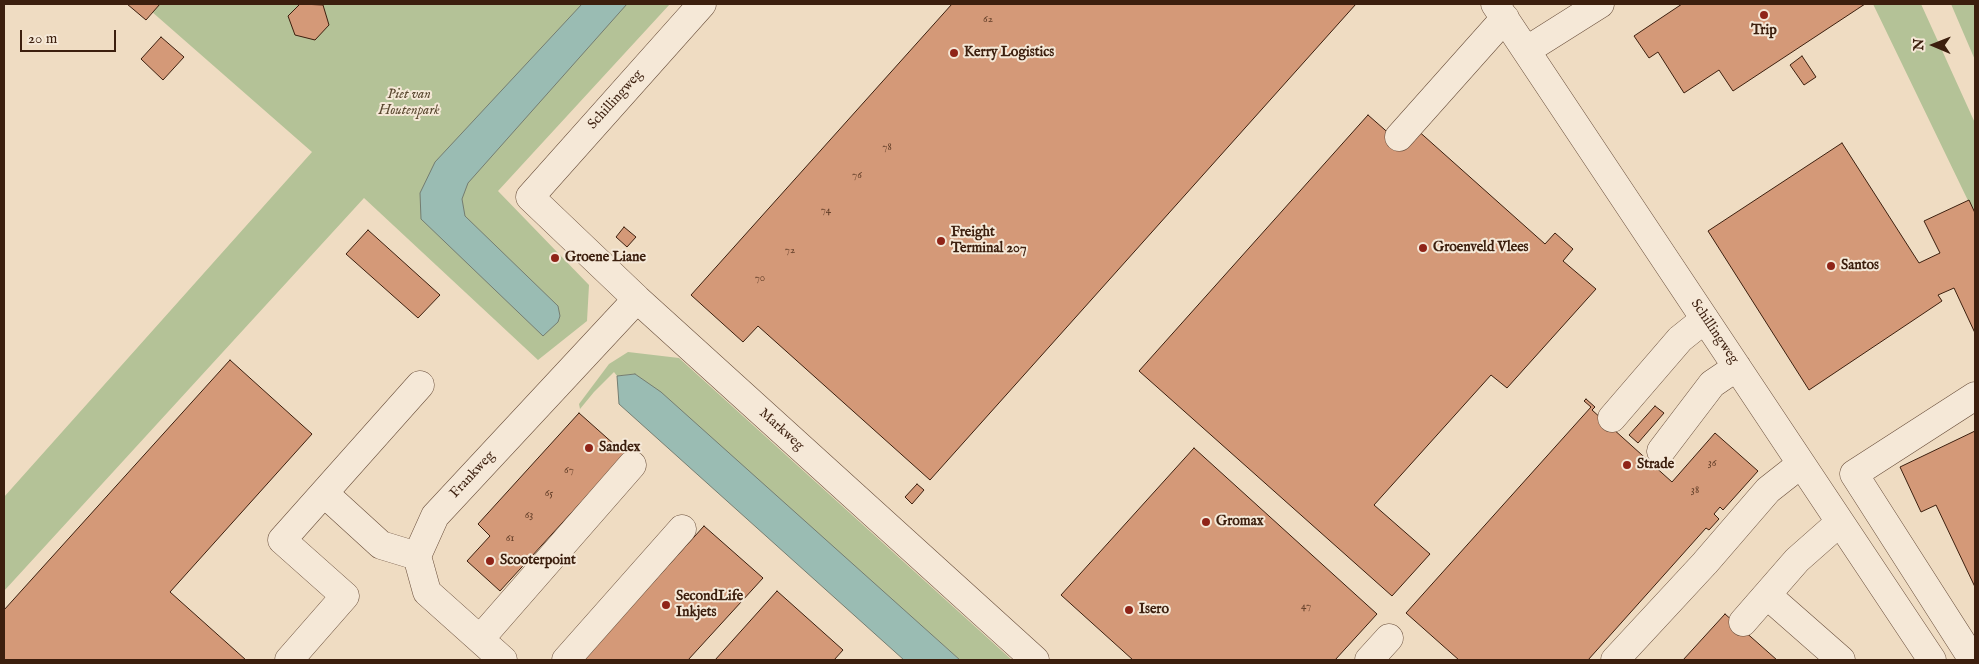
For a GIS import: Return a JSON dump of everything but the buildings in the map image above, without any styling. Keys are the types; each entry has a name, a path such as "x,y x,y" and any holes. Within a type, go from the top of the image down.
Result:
{"street":[{"name":"Schillingweg","path":"530,197 702,4"},
{"path":"1527,50 1600,4"},
{"name":"Schillingweg","path":"1500,11 1932,660"},
{"path":"1399,137 1500,11"},
{"name":"Markweg","path":"530,197 637,299 1035,660"},
{"name":"Frankweg","path":"417,556 435,516 637,299"},
{"path":"1612,418 1680,339 1705,319"},
{"path":"1661,450 1712,384 1737,367"},
{"path":"289,660 345,596 282,540 420,385"},
{"path":"1973,660 1854,474 1975,396"},
{"path":"1616,660 1705,563 1768,490 1801,464"},
{"path":"480,640 632,465"},
{"path":"324,493 381,545 417,556 427,592 503,660"},
{"path":"1743,622 1797,560 1840,522"},
{"path":"566,660 682,529"},
{"path":"1888,595 1917,573"},
{"path":"1766,595 1841,660"},
{"path":"1369,660 1389,638"}],"green space":[{"name":"Piet van Houtenpark","path":"143,4 670,4 498,191 589,285 587,321 538,360 364,198 4,591 4,497 312,152"},
{"path":"1873,4 1921,4 1975,123 1975,215"},
{"path":"1951,4 1975,4 1975,60"},
{"path":"628,352 679,358 1012,660 960,660 635,374 617,376 614,372 580,409 579,404 609,364"}],"water":[{"path":"582,4 627,4 468,183 462,199 465,216 558,306 560,316 558,322 543,336 421,219 420,193 435,162"},
{"path":"635,374 661,392 960,660 904,660 619,404 617,376"}],"place":[{"name":"Trip","path":"1764,15"},
{"name":"Kerry Logistics","path":"954,53"},
{"name":"Freight Terminal 207","path":"941,241"},
{"name":"Groenveld Vlees","path":"1423,248"},
{"name":"Groene Liane","path":"555,258"},
{"name":"Santos","path":"1831,266"},
{"name":"Sandex","path":"589,448"},
{"name":"Strade","path":"1627,465"},
{"name":"Gromax","path":"1206,522"},
{"name":"Scooterpoint","path":"490,561"},
{"name":"SecondLife Inkjets","path":"666,605"},
{"name":"Isero","path":"1129,610"}]}
